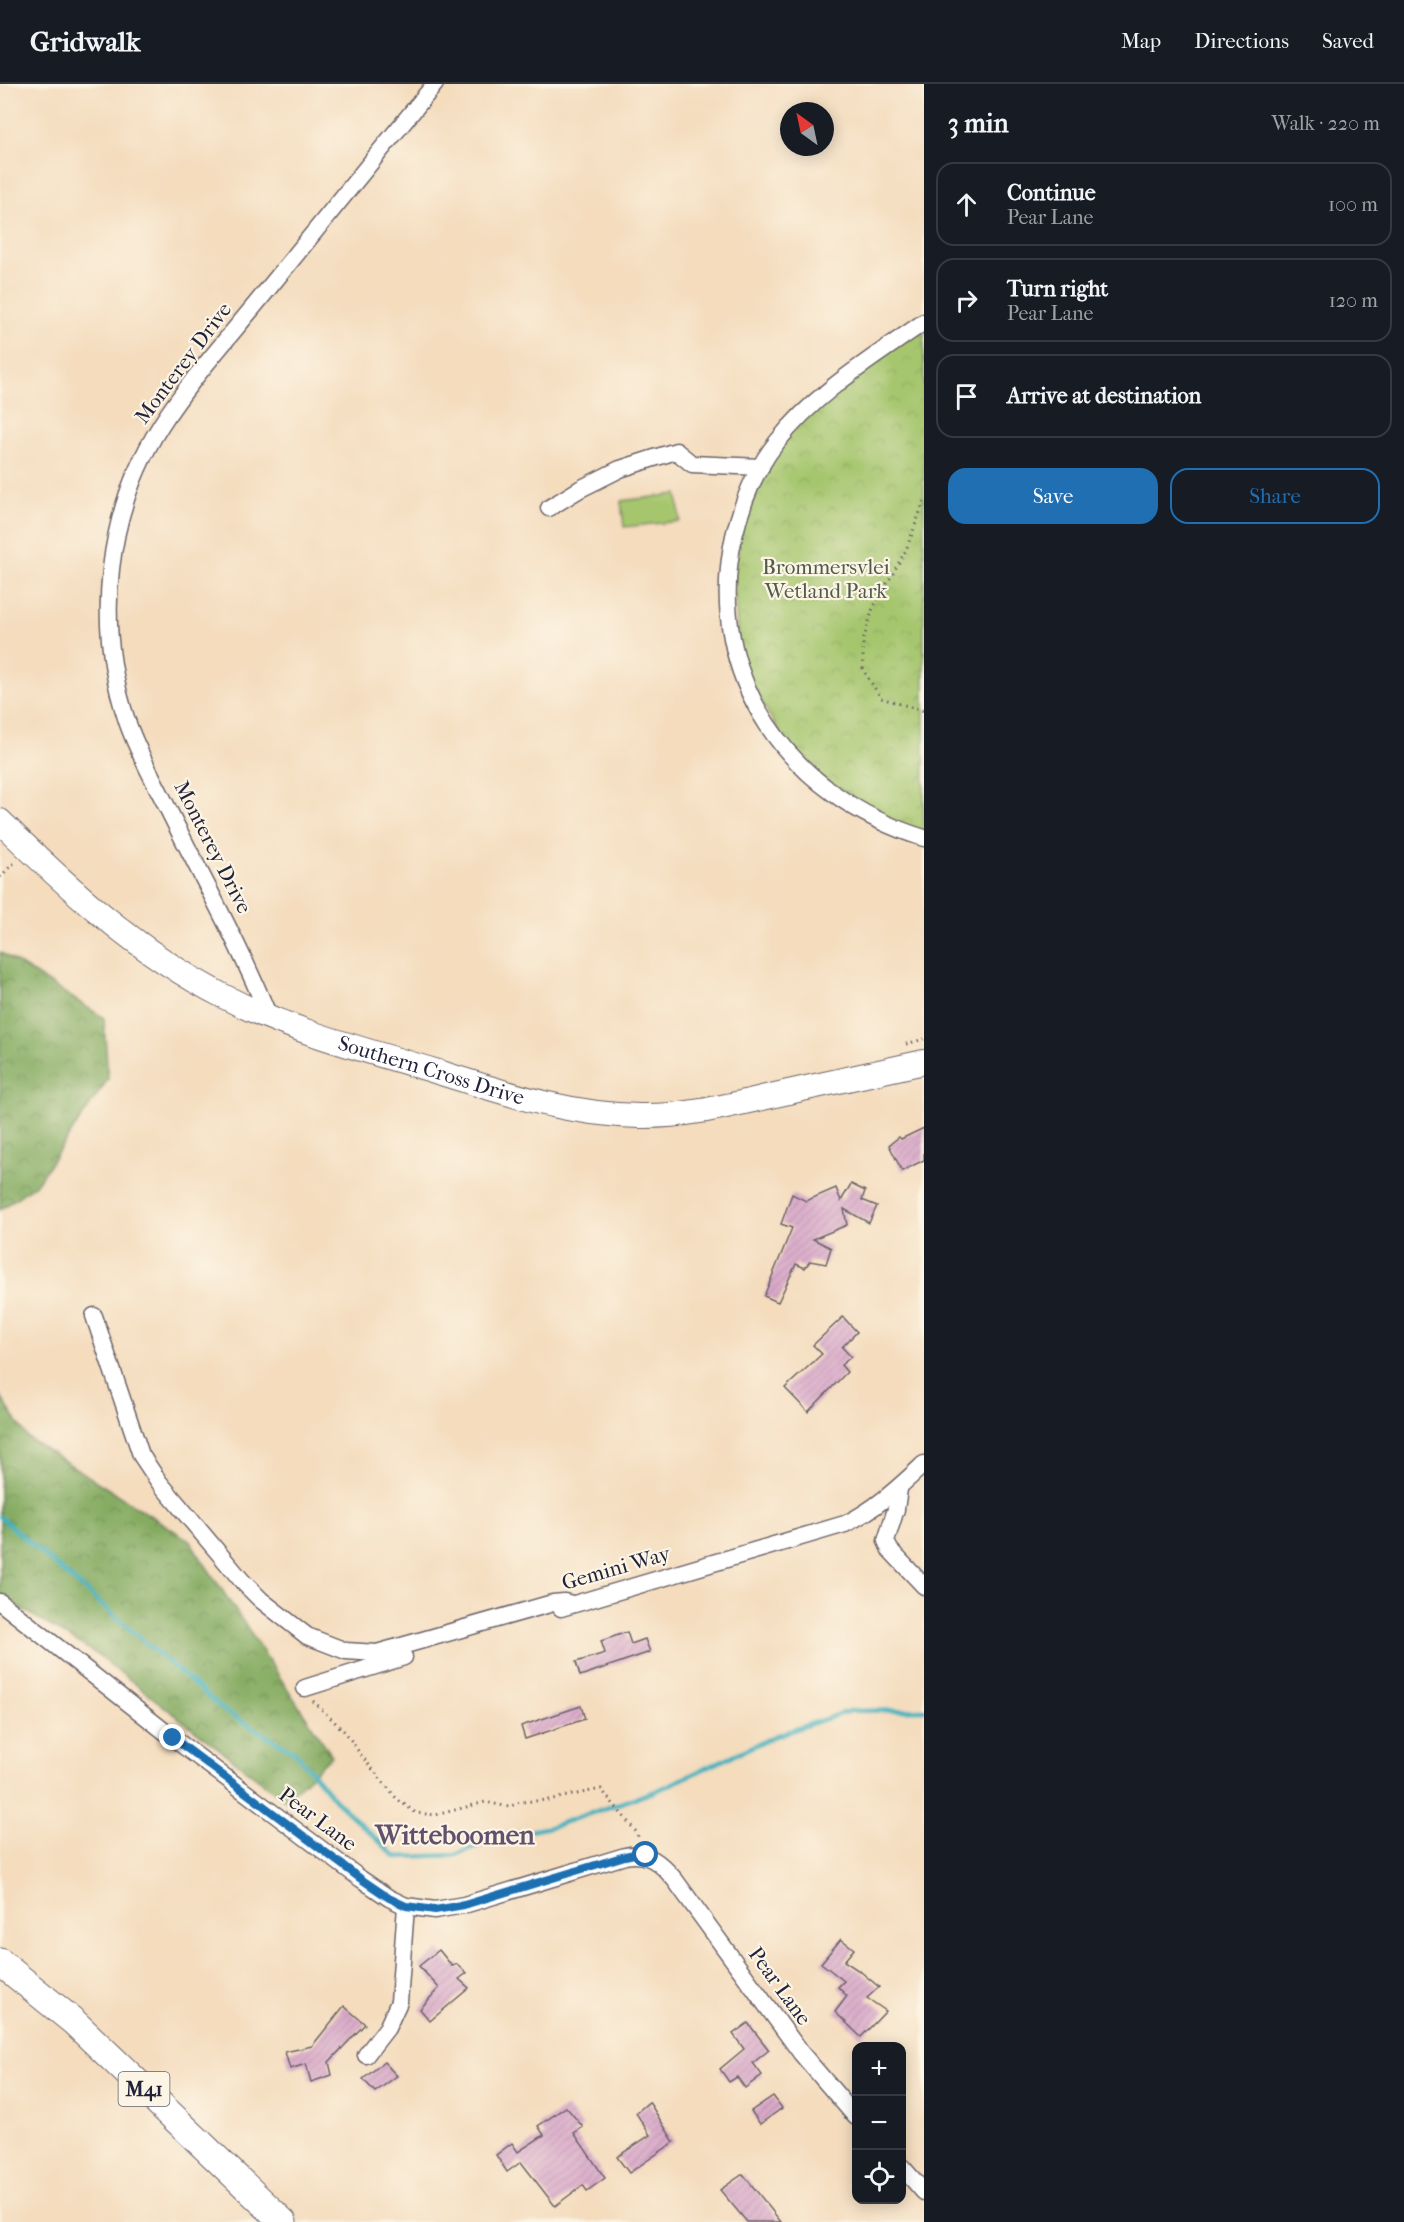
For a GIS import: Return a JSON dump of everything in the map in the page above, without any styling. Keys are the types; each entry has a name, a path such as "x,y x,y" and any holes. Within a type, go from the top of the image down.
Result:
{"main road":[{"name":"M41","path":"0,1962 74,2022 283,2222"}],"street":[{"name":"Monterey Drive","path":"269,1017 249,967 171,815 128,724 118,687 110,638 109,577 117,529 132,483 161,425 435,84"},
{"path":"924,322 827,392 804,412 776,442 748,492 738,522 728,568 727,590 730,631 750,692 764,720 788,753 810,777 852,806 879,821 924,838"},
{"path":"549,508 620,469 676,451 692,464 761,466"},
{"name":"Southern Cross Drive","path":"0,821 92,908 160,959 221,996 269,1017 331,1039 512,1095 574,1111 641,1116 711,1110 924,1062"},
{"path":"94,1316 141,1455 159,1482 243,1582 261,1600 307,1636 346,1651 377,1653 553,1603 572,1604"},
{"name":"Gemini Way","path":"309,1686 572,1604 845,1524 864,1514 899,1488 924,1464"},
{"path":"899,1488 897,1509 886,1541 890,1550 924,1586"},
{"name":"Pear Lane","path":"0,1602 201,1759 361,1879 389,1898 406,1906 435,1910 464,1905 634,1854 646,1855 655,1859 666,1869 801,2053 852,2112"},
{"path":"366,2055 387,2028 399,2002 406,1906"},
{"path":"906,2172 924,2192"}],"path":[{"path":"924,501 906,550 873,608 863,640 863,670 881,698 924,711"},
{"path":"903,1045 924,1039"},
{"path":"309,1686 311,1699 346,1733 397,1799 416,1813 436,1815 485,1802 508,1807 520,1802 548,1800 601,1789 638,1834 634,1854"}],"green space":[{"name":"Brommersvlei Wetland Park","path":"924,322 924,838 798,765 739,662 732,547 776,442"},
{"path":"677,494 680,521 624,527 621,501"},
{"path":"0,952 104,1018 108,1079 37,1183 0,1210"},
{"path":"0,1396 28,1438 189,1540 332,1756 285,1800 95,1653 0,1596"}],"building":[{"path":"924,1128 924,1160 902,1171 889,1145 899,1137 901,1139"},
{"path":"851,1184 865,1191 862,1200 877,1206 869,1223 844,1209 847,1225 813,1239 831,1248 826,1264 810,1261 805,1268 796,1264 778,1302 764,1296 792,1228 781,1224 792,1194 806,1201 836,1188 841,1201"},
{"path":"843,1317 857,1332 842,1347 851,1357 841,1365 847,1372 808,1412 785,1388 822,1354 813,1345"},
{"path":"627,1632 631,1644 645,1639 650,1652 580,1676 576,1662 605,1653 601,1641"},
{"path":"581,1706 585,1719 525,1739 521,1726"},
{"path":"841,1939 854,1949 844,1961 879,1987 867,1998 886,2011 861,2037 835,2012 847,1996 838,1987 844,1981 821,1963"},
{"path":"439,1950 452,1966 457,1964 467,1973 459,1979 469,1988 430,2021 420,2009 439,1988 419,1966"},
{"path":"344,2006 365,2024 329,2062 332,2075 311,2082 306,2064 290,2069 285,2052 312,2046"},
{"path":"748,2023 769,2050 753,2063 762,2075 745,2088 737,2077 729,2082 720,2069 744,2049 733,2034"},
{"path":"384,2062 397,2076 375,2092 363,2079"},
{"path":"773,2096 782,2108 760,2124 751,2111"},
{"path":"649,2102 674,2142 629,2173 617,2157 650,2135 636,2113"},
{"path":"566,2107 583,2127 574,2133 605,2178 587,2191 583,2185 555,2206 521,2162 507,2172 496,2155 512,2143 518,2152 544,2135 538,2126"},
{"path":"743,2174 781,2222 747,2222 720,2190"}],"waterway":[{"path":"0,1517 225,1711 296,1753 335,1800 396,1857 455,1855 503,1836 550,1827 656,1791 775,1736 849,1711 924,1710"}],"district":[{"name":"Witteboomen","path":"455,1835"}],"route":[{"path":"173,1738 361,1879 389,1898 406,1906 435,1910 464,1905 625,1856 646,1855"}]}
